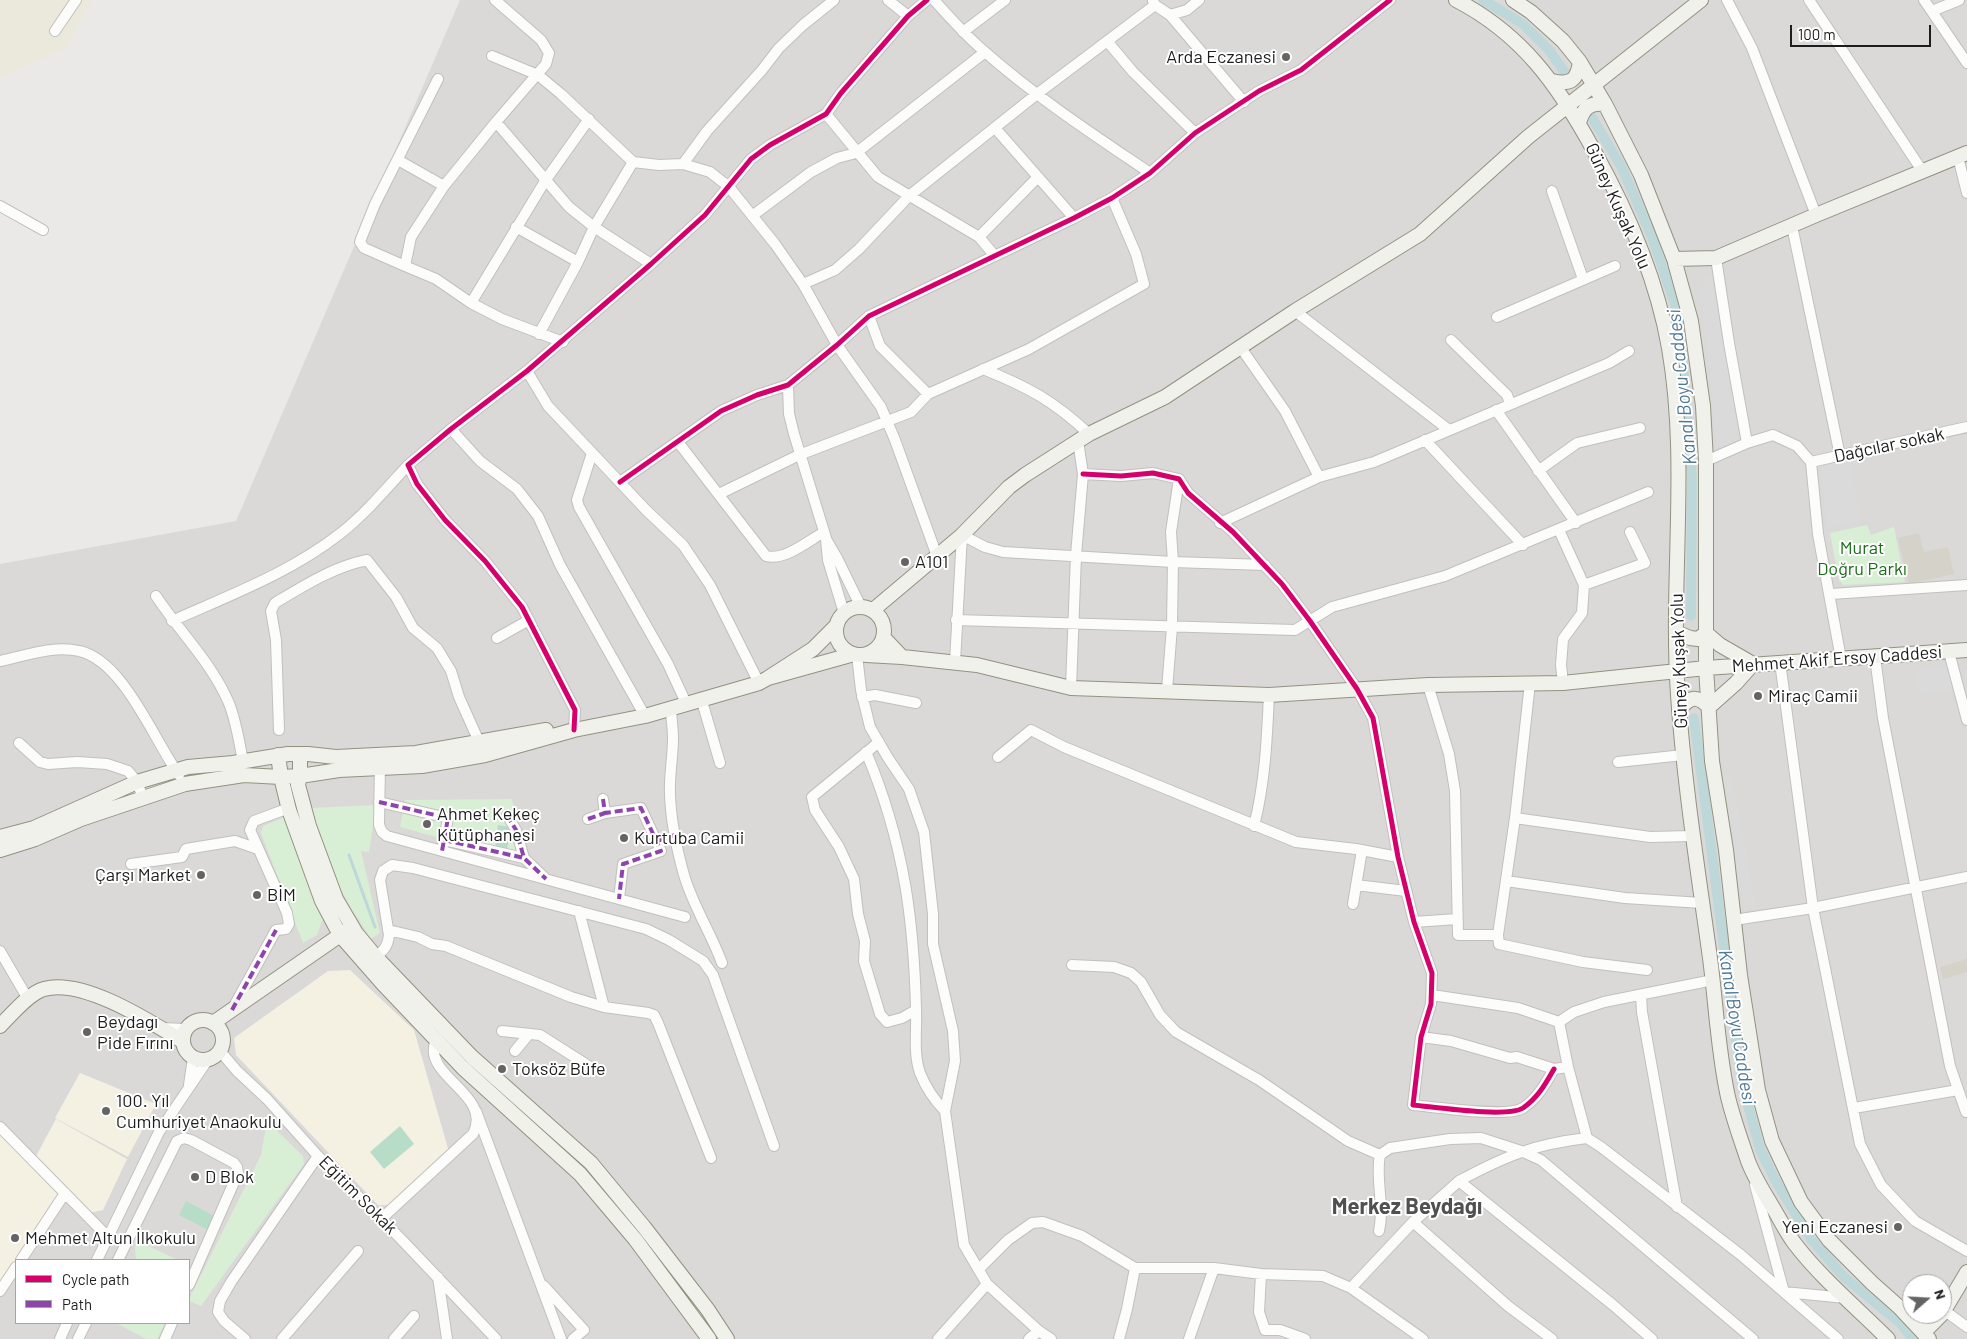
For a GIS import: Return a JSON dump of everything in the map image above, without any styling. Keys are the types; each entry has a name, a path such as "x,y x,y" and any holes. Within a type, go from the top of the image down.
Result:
{"main road":[{"name":"Güney Kuşak Yolu","path":"1456,0 1506,32 1535,60 1568,105 1601,163 1632,230 1651,281 1669,346 1677,427 1676,632 1683,755 1692,836 1728,1097 1749,1162 1758,1182 1793,1241 1818,1270 1888,1339"},
{"name":"Güney Kuşak Yolu","path":"1513,0 1531,12 1563,41 1580,62 1605,104 1641,175 1674,259 1692,321 1703,406 1706,461 1706,668 1712,761 1758,1090 1772,1141 1801,1202 1829,1240 1926,1335"},
{"path":"764,680 813,649 836,626 844,613 850,609 867,608 937,556 962,535 1008,487 1045,460 1165,397 1295,311 1420,234 1528,137 1701,0"},
{"path":"1552,82 1563,83 1572,80 1578,74 1580,62"},
{"path":"1579,123 1582,113 1588,106 1597,103 1605,104"},
{"path":"1674,259 1716,258 1963,155"},
{"path":"836,626 838,642 843,648 859,655 880,646 885,631 883,622 867,608"},
{"path":"1676,632 1698,639 1706,633 1720,645 1753,664 1736,683 1709,707 1702,701 1694,698 1686,702 1679,710"},
{"path":"884,638 902,657"},
{"name":"Mehmet Akif Ersoy Caddesi","path":"574,730 645,716 830,659 859,655 902,657 977,665 1071,688 1269,695 1428,685 1563,683 1753,664 1967,650"},
{"path":"0,837 34,828 137,782 194,766 308,754 336,757 416,753 456,748 479,742 549,730 574,730"},
{"path":"0,850 185,784 244,774 281,777 339,770 422,766 485,755 574,730"},
{"path":"300,755 298,785 309,826 336,899 352,926 376,958 472,1057 590,1163 644,1227 708,1310 726,1339"},
{"path":"278,756 289,808 322,901 340,935 383,984 463,1068 580,1174 635,1239 709,1339"},
{"path":"218,1028 235,1008 352,926"},
{"path":"0,1026 28,999 43,989 67,989 85,992 139,1015 160,1028 184,1035"},
{"path":"202,1020 218,1028 223,1045 209,1056 185,1051 184,1035 190,1024 202,1020"},
{"path":"1952,1298 1967,1272"},
{"path":"1926,1335 1934,1324"}],"street":[{"path":"55,31 76,0"},
{"path":"405,266 411,237 444,186 546,64 549,53 541,40 495,0"},
{"path":"683,164 707,130 762,70 779,48 803,25 834,0"},
{"path":"888,0 908,16"},
{"path":"172,621 273,576 342,532 408,465 451,428 528,371 563,342 705,216 752,159 770,145 826,114 908,16 928,0"},
{"path":"934,0 963,32 1037,94 1150,172"},
{"path":"963,32 1005,0"},
{"path":"1170,15 1187,10 1199,0"},
{"path":"620,482 721,411 757,395 788,385 837,346 869,316 1112,198 1150,172 1195,133 1259,91 1302,70 1390,0"},
{"path":"1727,0 1752,48 1816,215"},
{"path":"1809,0 1923,172"},
{"path":"1924,0 1967,62"},
{"path":"1932,11 1959,0"},
{"path":"803,284 835,270 859,249 910,196 1154,2 1170,15 1244,102"},
{"path":"1107,41 1133,72 1195,133"},
{"path":"752,216 811,172 837,158 856,153 985,52"},
{"path":"492,56 538,75 589,119 633,162 659,165 683,164 710,172 729,187 775,244 803,284 837,346 881,407 937,556"},
{"path":"438,79 375,204 360,242 364,248 436,279 471,303 502,319 563,342"},
{"path":"826,114 856,153 878,177 979,237 995,256"},
{"path":"471,303 545,181 589,119"},
{"path":"496,122 569,207 594,227 651,264"},
{"path":"995,128 1074,218"},
{"path":"1963,155 1967,193"},
{"path":"398,160 444,186"},
{"path":"539,334 578,262 594,227 633,162"},
{"path":"979,237 1038,177"},
{"path":"1552,191 1583,279"},
{"path":"719,494 799,455 911,412 928,394 1029,349 1144,284 1136,254 1112,198"},
{"path":"0,206 42,230"},
{"path":"1792,226 1840,456"},
{"path":"516,227 578,262"},
{"path":"1716,258 1747,443"},
{"path":"1497,317 1615,266"},
{"path":"1295,311 1449,430"},
{"path":"869,316 880,346 928,394"},
{"path":"1451,340 1507,395 1510,403"},
{"path":"1240,348 1285,411 1320,477"},
{"path":"1220,523 1320,477 1374,462 1510,403 1609,363 1629,352"},
{"path":"983,370 1019,383 1066,412 1084,438 1076,556 1071,688"},
{"path":"528,371 548,406 646,510 683,544 710,585 764,680"},
{"path":"788,385 789,414 799,455 825,536 828,560 844,613"},
{"path":"1496,410 1576,522"},
{"name":"Dağcılar sokak","path":"1811,462 1967,427"},
{"path":"451,428 480,461 517,489 538,516 560,565 645,716"},
{"path":"1538,471 1577,443 1640,428"},
{"path":"1706,461 1747,443 1773,435 1797,446 1811,462 1818,534 1841,659"},
{"path":"1425,440 1523,545"},
{"path":"678,442 766,556 773,558 825,536"},
{"path":"592,453 577,500 579,507 668,664 686,703"},
{"path":"408,465 417,484 445,520 485,561 522,607 575,710 574,730"},
{"path":"1082,474 1121,476 1153,472 1179,479 1188,493 1208,509 1220,523 1233,532 1282,584 1357,690 1373,718 1398,857 1414,922 1432,973 1432,995 1421,1037 1413,1105 1503,1112 1522,1108 1540,1092 1554,1069"},
{"path":"1166,690 1172,626 1173,562 1171,532 1179,479"},
{"path":"956,620 1295,630 1332,607 1445,576 1648,492"},
{"path":"1559,530 1584,585 1582,612 1563,639 1561,665 1563,683"},
{"path":"1584,585 1645,563 1630,532"},
{"path":"955,662 962,535 1002,552 1173,562 1265,565"},
{"path":"825,536 867,608"},
{"path":"279,730 276,640 271,611 275,603 323,574 346,564 367,560 396,597 413,628 437,648 451,671 459,697 485,755"},
{"path":"1830,594 1967,585"},
{"path":"156,596 172,621 211,670 225,695 229,703 243,761"},
{"path":"497,638 529,620"},
{"path":"0,661 51,650 77,650 93,655 116,676 143,713 185,784"},
{"path":"1949,652 1967,720"},
{"path":"859,655 862,696 870,727 909,789 924,832 933,914 934,944 953,1031 955,1061 945,1112 964,1245 987,1284 1039,1331 1051,1339"},
{"path":"1875,657 1883,718 1950,1066 1967,1113"},
{"path":"1780,662 1813,908 1860,1144 1881,1185 1915,1221 1967,1251"},
{"path":"1530,684 1515,818 1498,935 1499,944 1583,962 1647,970"},
{"path":"1428,685 1449,754 1455,791 1458,935 1498,935"},
{"path":"862,696 875,695 916,703"},
{"path":"1254,826 1260,803 1265,760 1269,695"},
{"path":"701,698 720,763"},
{"path":"671,707 673,740 670,796 675,835 684,875 701,919 716,945 722,963"},
{"path":"998,757 1031,730 1064,747 1296,842 1362,850 1398,857"},
{"path":"879,742 812,797 815,810 839,847 854,879 858,914 865,941 864,961 880,1014 887,1022 902,1018 916,1010"},
{"path":"19,743 40,762 48,764 77,762 108,764 128,771 137,782 143,798"},
{"path":"866,752 880,784 892,825 904,884 914,965 916,1047 920,1073 934,1101 945,1112"},
{"path":"381,754 378,802 380,828 384,834 686,917"},
{"path":"1618,762 1683,755"},
{"path":"603,799 605,813"},
{"path":"378,802 448,818 442,851"},
{"path":"235,1008 276,930 286,928 289,919 250,830 254,821 289,808"},
{"path":"588,819 605,813 641,808 661,851 623,864 619,899"},
{"path":"507,816 516,830 524,858 546,879"},
{"path":"1515,818 1650,837 1692,836"},
{"path":"657,841 675,835"},
{"path":"130,864 182,856 186,849 235,840 258,849"},
{"path":"444,840 524,858"},
{"path":"1352,904 1362,850"},
{"path":"376,958 389,943 380,880 383,871 392,865 413,868 646,929 692,953 709,968 774,1146"},
{"path":"1734,920 1813,908 1967,876"},
{"path":"1506,881 1625,898 1702,904"},
{"path":"1356,886 1406,891"},
{"path":"579,911 604,1007"},
{"path":"1414,922 1457,919"},
{"path":"388,930 418,937 432,944 446,946 571,997 604,1007 648,1013 656,1019 711,1158"},
{"path":"0,951 28,999"},
{"path":"1072,965 1114,967 1131,973 1141,982 1160,1015 1176,1032 1193,1044 1239,1067 1348,1140 1380,1155"},
{"path":"1559,1022 1574,1012 1589,1007 1713,980"},
{"path":"1432,995 1518,1008 1559,1022"},
{"path":"1641,995 1642,1012 1678,1206"},
{"path":"1559,1022 1568,1068 1587,1138"},
{"path":"502,1031 540,1035 595,1070"},
{"path":"515,1052 529,1034"},
{"path":"1421,1037 1451,1041 1510,1058 1517,1057 1554,1069 1568,1068"},
{"path":"436,1040 433,1048 434,1057 440,1067 472,1103 476,1111 561,1339"},
{"path":"98,1259 158,1132 209,1056"},
{"name":"Eğitim Sokak","path":"209,1056 237,1071 267,1099 318,1156 496,1339"},
{"path":"1854,1108 1958,1090"},
{"path":"381,1219 473,1134 478,1120 476,1111"},
{"path":"0,1127 108,1237"},
{"path":"118,1259 177,1141 184,1138 191,1140 234,1163 238,1173 190,1283"},
{"path":"1379,1230 1381,1223 1380,1186 1377,1169 1380,1155 1390,1148 1450,1139 1481,1138 1521,1151 1541,1160 1754,1339"},
{"path":"1351,1288 1413,1222 1459,1181 1490,1164 1521,1151 1552,1143 1587,1138 1741,1255 1838,1339"},
{"path":"245,1339 224,1321 218,1312 220,1300 318,1156"},
{"path":"1749,1162 1784,1292"},
{"path":"1459,1181 1613,1305 1652,1339"},
{"path":"22,1259 65,1193"},
{"path":"979,1269 1008,1240 1032,1223 1044,1222 1082,1236 1135,1268 1214,1268 1261,1274 1323,1276 1351,1288 1423,1339"},
{"path":"1413,1222 1508,1306 1552,1339"},
{"path":"282,1339 358,1251"},
{"path":"0,1291 15,1268"},
{"path":"1119,1339 1135,1268"},
{"path":"1189,1339 1214,1268"},
{"path":"1261,1274 1259,1312 1265,1330 1280,1330 1305,1339"},
{"path":"438,1278 447,1339"},
{"path":"540,1281 584,1330 573,1339"},
{"path":"938,1339 987,1284"},
{"path":"1784,1292 1846,1298"},
{"path":"394,1339 414,1316"},
{"path":"1952,1318 1967,1327"},
{"path":"60,1339 67,1324"},
{"path":"78,1339 86,1324"},
{"path":"165,1339 172,1324"},
{"path":"1029,1339 1039,1331"}],"shaded area":[{"path":"0,0 92,0 66,47 0,79"},
{"path":"460,0 1967,0 1967,1339 0,1339 0,564 236,521"},
{"path":"1718,269 1743,438 1717,449 1700,289 1706,276"},
{"path":"1848,460 1862,520 1827,529 1820,467"},
{"path":"1919,533 1924,552 1948,547 1954,574 1909,584 1898,538"},
{"path":"1950,666 1954,689 1919,695 1915,672"},
{"path":"1732,774 1756,911 1743,905 1721,776"},
{"path":"1817,942 1835,1034 1828,1036 1810,943"},
{"path":"1967,959 1967,972 1943,979 1940,967"},
{"path":"350,970 414,1030 449,1152 391,1205 378,1205 236,1055 234,1038 328,971"},
{"name":"100. Yıl Cumhuriyet Anaokulu","path":"80,1073 156,1104 128,1157 55,1118"},
{"path":"56,1119 127,1159 103,1210 89,1213 35,1158"},
{"name":"Mehmet Altun İlkokulu","path":"0,1130 62,1194 0,1282"}],"green space":[{"name":"Murat Doğru Parkı","path":"1867,525 1871,535 1894,527 1905,582 1843,585 1839,580 1830,533"},
{"path":"512,799 527,862 400,827 405,800"},
{"path":"376,805 369,852 361,851 380,933 371,939 330,870 311,808"},
{"path":"285,817 323,918 317,935 303,943 261,833 263,826"},
{"path":"498,825 511,827 507,851 495,849"},
{"path":"267,1121 303,1156 304,1164 201,1306 190,1301 190,1297 261,1155"},
{"path":"400,1126 414,1144 384,1169 370,1152"},
{"path":"186,1201 214,1216 208,1230 179,1215"},
{"path":"138,1241 176,1259 136,1259 135,1247"},
{"path":"118,1324 164,1324 157,1339 146,1339"}],"waterway":[{"name":"Kanal Boyu Caddesi","path":"1483,0 1523,24 1549,50 1566,74"},
{"name":"Kanal Boyu Caddesi","path":"1591,116 1621,166 1652,237 1679,316 1692,478 1691,616"},
{"name":"Kanal Boyu Caddesi","path":"1694,718 1742,1083 1760,1149 1775,1180 1811,1239 1843,1276 1901,1324 1913,1339"},
{"path":"349,855 375,927"}],"marked path":[{"path":"603,799 605,813 641,808 661,851 623,864 619,899"},
{"path":"379,802 448,818 442,851"},
{"path":"588,819 605,813"},
{"path":"507,815 516,830 524,858 546,879"},
{"path":"657,841 675,835"},
{"path":"444,840 524,858"},
{"path":"232,1010 276,930"}],"cycle path":[{"path":"574,730 575,710 522,607 485,561 445,520 417,484 408,465 451,429 527,371 651,264 705,215 751,159 770,145 826,114 841,93 908,16 927,0"},
{"path":"620,482 721,411 757,395 788,385 869,316 1112,198 1150,173 1195,133 1259,91 1301,70 1390,0"},
{"path":"1083,474 1121,476 1153,473 1179,479 1188,493 1233,532 1282,584 1357,689 1373,718 1398,857 1414,922 1432,973 1431,1004 1421,1037 1413,1105 1487,1112 1515,1111 1523,1108 1533,1100 1554,1069"}],"place":[{"name":"Arda Eczanesi","path":"1286,57"},
{"name":"A101","path":"905,562"},
{"name":"Miraç Camii","path":"1758,696"},
{"name":"Ahmet Kekeç Kütüphanesi","path":"427,824"},
{"name":"Kurtuba Camii","path":"624,838"},
{"name":"Çarşı Market","path":"201,875"},
{"name":"BİM","path":"257,895"},
{"name":"Beydagı Pide Fırını","path":"87,1032"},
{"name":"Toksöz Büfe","path":"502,1069"},
{"name":"100. Yıl Cumhuriyet Anaokulu","path":"106,1111"},
{"name":"D Blok","path":"195,1177"},
{"name":"Yeni Eczanesi","path":"1898,1227"},
{"name":"Mehmet Altun İlkokulu","path":"15,1238"}],"district":[{"name":"Merkez Beydağı","path":"1407,1207"}]}
